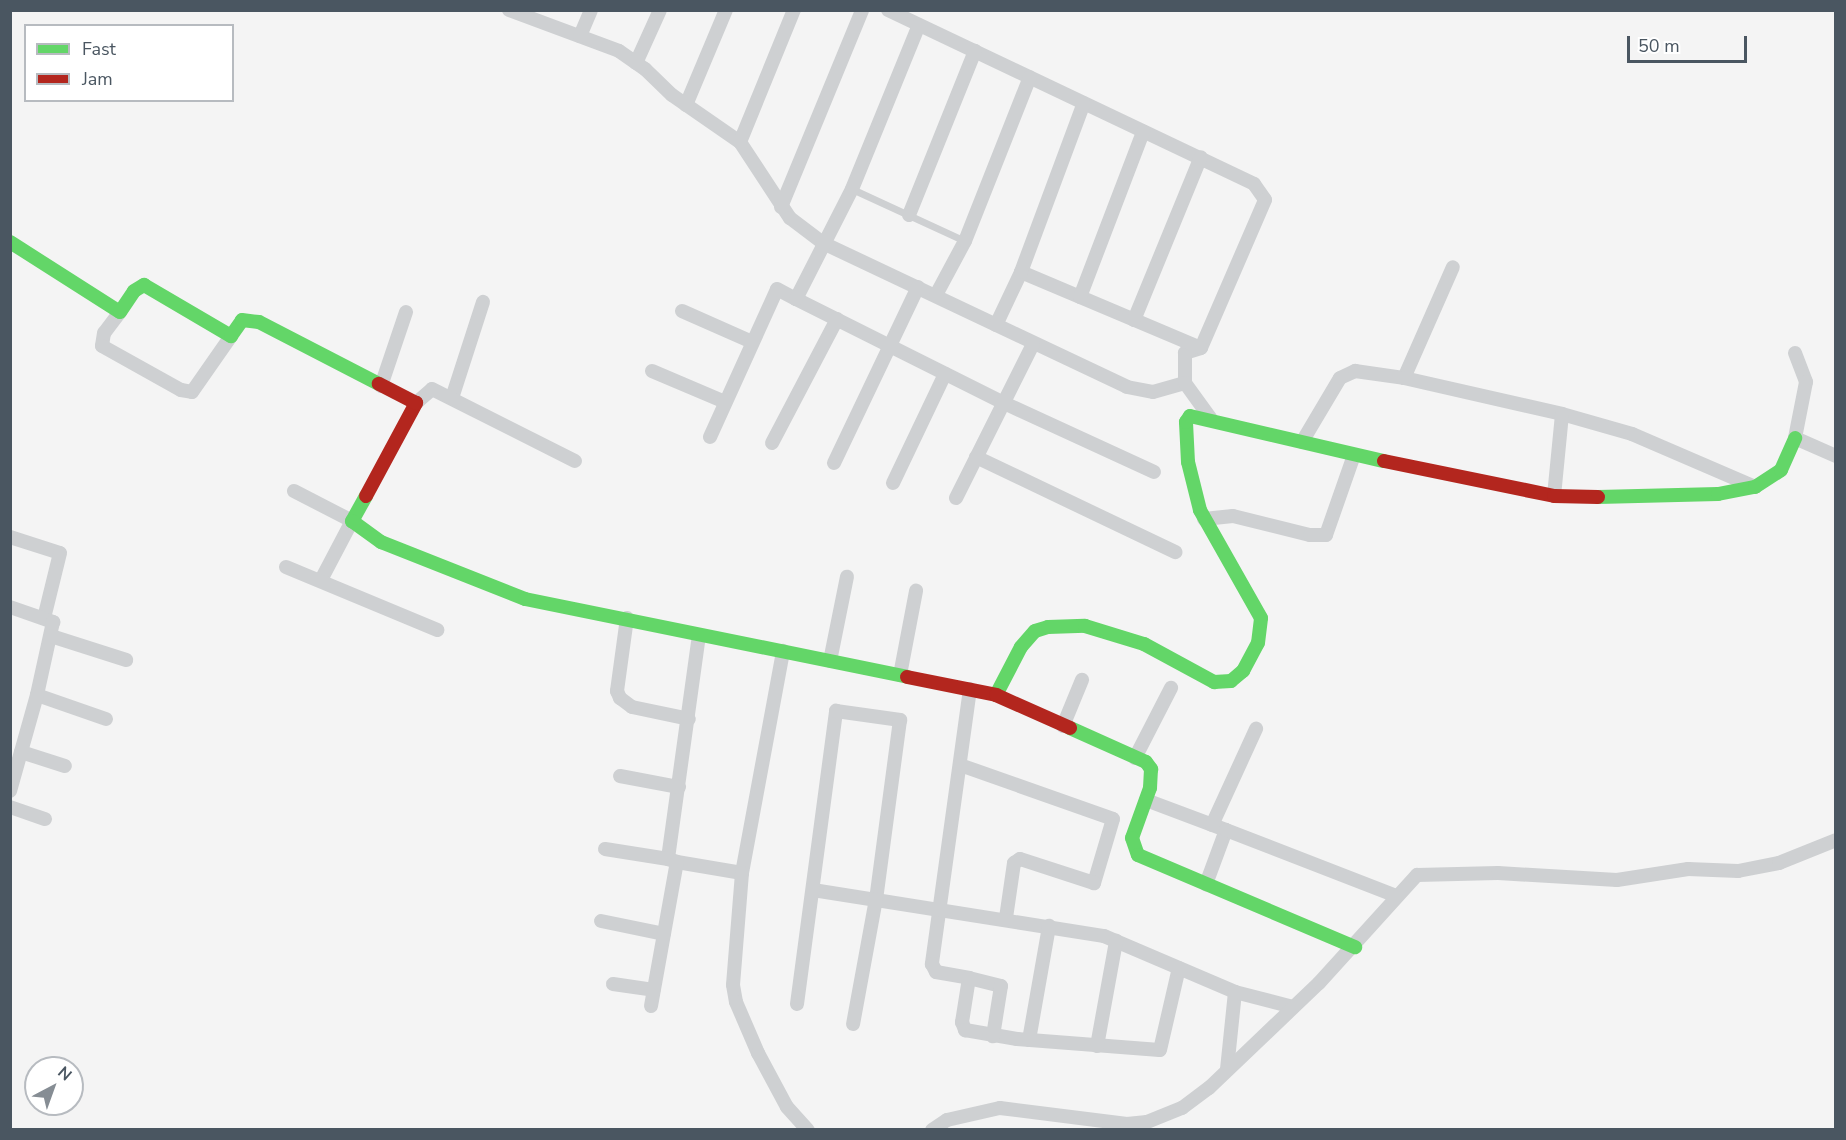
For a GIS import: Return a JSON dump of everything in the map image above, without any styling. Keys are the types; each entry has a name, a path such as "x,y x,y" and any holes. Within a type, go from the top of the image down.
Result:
{"street":[{"path":"509,10 525,13 636,63 686,105 740,142 781,207 824,243 936,295 1033,344 1138,390 1153,392 1185,383"},
{"path":"580,36 591,10"},
{"path":"636,63 660,10"},
{"path":"686,105 726,10"},
{"path":"740,142 794,10"},
{"path":"781,207 862,10"},
{"path":"888,10 1254,184 1265,200 1202,348"},
{"path":"795,299 852,189 919,25"},
{"path":"909,215 975,51"},
{"path":"936,295 965,240 1030,77"},
{"path":"996,325 1022,272 1084,103"},
{"path":"1080,297 1143,132"},
{"path":"1134,320 1201,158"},
{"path":"10,242 120,312"},
{"path":"1404,378 1453,267"},
{"path":"1022,272 1202,348"},
{"path":"231,336 144,285 134,291 104,333 102,346 181,390 192,392 231,336 242,320 259,322 416,403"},
{"path":"834,463 888,345 918,287"},
{"path":"710,437 777,289 1004,403 1154,472"},
{"path":"452,398 483,302"},
{"path":"682,311 752,342"},
{"path":"381,386 406,312"},
{"path":"772,443 837,319"},
{"path":"956,498 1033,344"},
{"path":"1202,348 1185,353 1185,383 1211,419"},
{"path":"996,695 1021,647 1035,632 1048,627 1085,626 1144,644 1197,676 1214,682 1231,681 1243,671 1258,643 1261,618 1237,570 1204,519 1188,462 1186,422 1193,415 1354,455 1554,496 1676,497 1755,487 1780,470 1796,438 1806,382 1795,353"},
{"path":"651,371 725,402"},
{"path":"1302,442 1346,373 1404,378 1562,414 1632,435 1755,487"},
{"path":"893,483 945,374"},
{"path":"321,580 416,403 432,389 575,461"},
{"path":"1554,496 1562,414"},
{"path":"1796,438 1836,456"},
{"path":"1204,519 1233,516 1310,535 1326,535 1354,455"},
{"path":"976,457 1175,552"},
{"path":"294,491 352,521 400,552 525,599 996,695 1135,758 1151,769 1146,800 1133,832 1134,850 1206,884 1355,947"},
{"path":"10,537 60,553 44,618"},
{"path":"286,567 436,630"},
{"path":"830,661 848,577"},
{"path":"900,675 916,591"},
{"path":"10,607 53,622 37,695 10,791"},
{"path":"627,618 617,691 620,698 632,707 689,719"},
{"path":"651,1006 664,934 679,788 699,635"},
{"path":"51,636 126,660"},
{"path":"783,651 742,873 733,985 736,1002 758,1053 787,1107 808,1130"},
{"path":"1063,726 1082,680"},
{"path":"1135,758 1171,688"},
{"path":"970,689 933,970 1001,986 993,1036"},
{"path":"37,695 106,718"},
{"path":"797,1004 836,711 900,720 876,899 853,1024"},
{"path":"1212,825 1256,729"},
{"path":"21,752 65,766"},
{"path":"960,765 1113,819 1094,883 1020,859 1014,863 1006,918"},
{"path":"620,776 679,788"},
{"path":"1146,800 1396,896"},
{"path":"10,807 45,819"},
{"path":"1206,884 1227,830"},
{"path":"932,1130 947,1120 1000,1108 1070,1125 1147,1122 1182,1108 1209,1088 1355,947 1412,878 1423,873 1617,880 1688,869 1738,871 1779,863 1836,840"},
{"path":"605,849 742,873"},
{"path":"813,890 940,911 1006,918 1116,941 1235,992 1293,1007"},
{"path":"601,921 664,934"},
{"path":"1029,1040 1049,926"},
{"path":"1097,1046 1116,941"},
{"path":"969,978 962,1027 972,1034 1160,1050 1179,968"},
{"path":"613,984 654,990"},
{"path":"1227,1069 1235,992"}],"lane":[{"path":"852,189 965,240"}],"traffic: fast":[{"path":"10,242 120,312 134,291 144,285 231,336 242,320 259,322 379,384"},
{"path":"996,695 1021,647 1035,631 1048,627 1085,626 1144,644 1214,682 1231,681 1243,671 1258,643 1261,618 1200,510 1188,462 1186,422 1190,416 1384,461"},
{"path":"1598,497 1718,494 1755,487 1781,470 1795,438"},
{"path":"366,496 352,521 381,542 525,599 907,677"},
{"path":"1070,728 1146,762 1151,769 1150,788 1132,838 1138,855 1355,947"}],"traffic: jam":[{"path":"366,496 416,403 379,384"},
{"path":"1384,461 1554,496 1598,497"},
{"path":"907,677 996,695 1070,728"}]}
